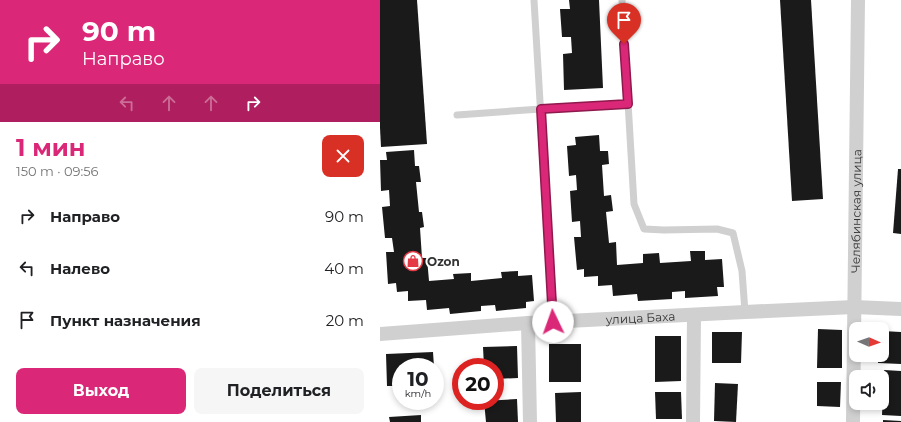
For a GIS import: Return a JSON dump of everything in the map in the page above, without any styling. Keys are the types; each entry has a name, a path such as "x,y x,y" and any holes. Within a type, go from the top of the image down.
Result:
{"street":[{"name":"Челябинская улица","path":"853,422 858,0"},
{"name":"улица Баха","path":"380,334 528,323 745,312 854,307 901,309"},
{"path":"693,422 694,315"},
{"path":"528,323 530,422"}],"lane":[{"path":"534,0 553,322"},
{"path":"622,0 634,204 644,229 717,229 733,233 742,271 745,312"},
{"path":"457,115 628,104"}],"building":[{"path":"380,0 417,0 427,144 381,147"},
{"path":"569,0 599,0 603,88 564,90 563,54 572,53 571,37 562,37 560,9 570,9"},
{"path":"780,0 811,0 823,199 792,201"},
{"path":"599,135 600,151 608,151 609,164 602,165 604,196 611,195 613,211 606,212 609,243 616,242 617,265 643,263 643,254 659,253 660,263 691,261 690,251 705,251 705,260 722,259 724,287 717,287 718,296 685,298 685,291 672,292 672,299 638,301 637,294 613,296 612,285 598,286 598,276 584,277 584,269 577,270 574,237 581,237 580,221 572,222 570,191 577,190 576,175 569,176 567,146 576,145 575,137"},
{"path":"414,150 415,166 419,166 421,182 416,182 419,212 422,212 424,227 420,228 422,258 427,258 429,281 454,279 453,274 471,273 471,281 502,278 501,272 518,271 518,276 532,275 534,301 526,302 526,308 496,311 495,305 481,306 481,311 450,314 449,308 427,310 426,300 408,301 408,291 397,292 396,283 388,284 386,252 394,252 392,238 385,238 382,207 390,206 389,190 381,191 380,160 387,160 386,152"},
{"path":"898,169 901,169 901,234 893,233"},
{"path":"818,329 842,330 842,368 817,368"},
{"path":"889,331 901,332 901,364 878,363 889,362"},
{"path":"712,332 742,332 741,363 712,363"},
{"path":"655,336 681,336 681,381 655,382"},
{"path":"549,344 581,344 581,382 549,382"},
{"path":"517,346 518,378 504,379 504,358 484,358 483,347"},
{"path":"433,352 433,358 392,358 392,386 387,386 386,354"},
{"path":"889,370 901,371 901,416 882,415 882,410 889,410"},
{"path":"817,382 841,382 840,407 817,406"},
{"path":"715,383 738,384 736,422 714,421"},
{"path":"581,392 581,422 556,422 555,393"},
{"path":"655,392 681,392 682,419 656,419"},
{"path":"517,399 518,422 486,422 485,410 504,410 504,400"},
{"path":"421,415 421,422 390,422 389,417"},
{"path":"883,420 901,421 901,422 883,422"}],"place":[{"name":"Ozon","path":"413,261"}],"route":[{"path":"553,322 541,109 628,104 624,44"}]}
